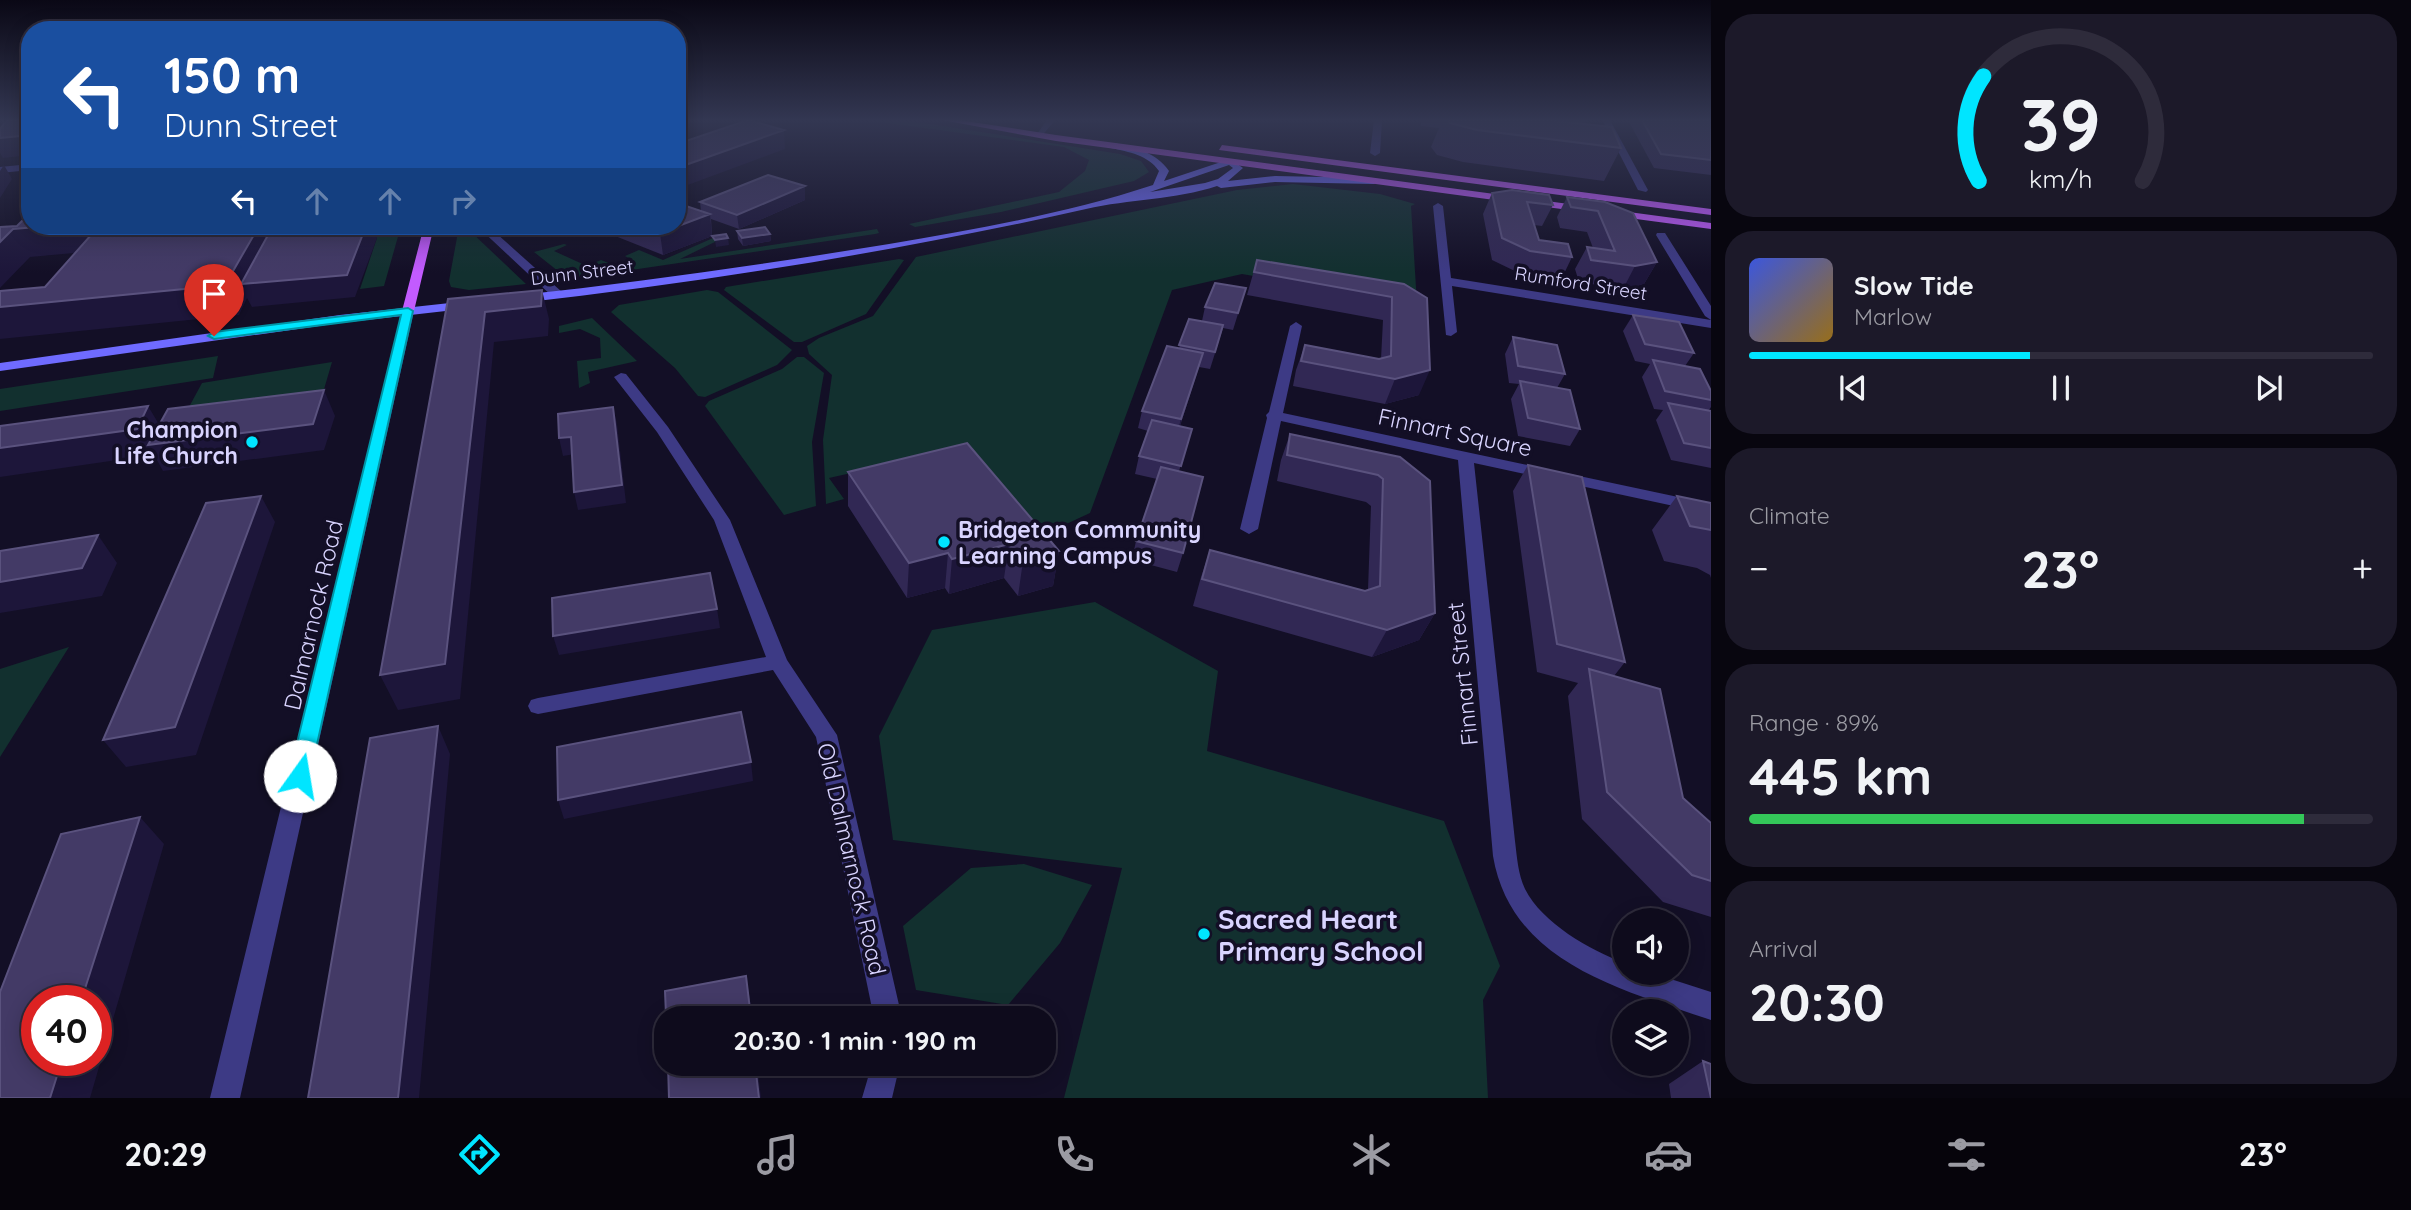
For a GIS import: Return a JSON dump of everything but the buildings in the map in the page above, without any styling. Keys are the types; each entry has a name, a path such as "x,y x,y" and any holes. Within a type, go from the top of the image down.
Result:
{"main road":[{"path":"1157,186 1164,171"},
{"name":"Dunn Street","path":"1123,198 1202,171"},
{"name":"Dunn Street","path":"510,300 933,239 1123,198 1196,188 1237,171"},
{"path":"1301,171 1711,226"},
{"path":"1397,171 1711,212"},
{"path":"1196,188 1270,179 1377,181"},
{"name":"Dalmarnock Road","path":"408,311 427,235"},
{"path":"0,367 483,303"}],"street":[{"path":"1633,171 1643,190"},
{"path":"1438,206 1451,332"},
{"path":"492,235 558,295"},
{"path":"1661,235 1711,316"},
{"name":"Rumford Street","path":"1446,281 1711,324"},
{"name":"Dalmarnock Road","path":"225,1098 408,311"},
{"path":"1249,529 1273,415 1296,326"},
{"name":"Old Dalmarnock Road","path":"621,377 663,430 722,520 778,662 826,735 885,1006"},
{"name":"Finnart Square","path":"1273,415 1711,509"},
{"name":"Finnart Street","path":"1466,458 1492,737 1511,885 1524,909 1550,934 1607,972 1711,1006"},
{"path":"538,706 778,662"},
{"path":"877,1098 883,1076"}],"green space":[{"path":"1085,171 1149,172 1134,181 1001,212 915,227 909,224 1059,192"},
{"path":"1293,184 1380,194 1415,204 1411,206 1417,304 1242,274 1172,290 1090,513 1034,539 935,454 829,478 844,499 826,504 823,440 832,375 809,354 807,346 819,338 873,316 916,257 1237,190"},
{"path":"877,229 879,233 875,234 584,277 563,275 534,252 564,244 567,245 554,251 587,266 601,260 616,266 632,260 625,256 639,250 663,260 720,235 725,237 680,259"},
{"path":"376,235 398,235 384,286 360,289"},
{"path":"457,235 474,235 526,284 469,290 451,287 449,281"},
{"path":"904,260 866,314 802,342 794,342 724,290 726,287"},
{"path":"707,290 718,292 792,350 777,365 705,397 698,396 675,368 611,312 619,305"},
{"path":"592,318 637,361 588,372 590,383 579,388 577,361 601,358 600,338 580,329 559,333 559,326"},
{"path":"218,356 213,378 0,411 0,389"},
{"path":"797,357 804,357 824,373 812,442 816,506 784,515 705,406 709,401 782,369"},
{"path":"332,362 317,413 176,431 202,383"},
{"path":"1095,602 1218,671 1207,751 1444,821 1500,966 1483,1000 1488,1098 1064,1098 1122,868 893,840 879,736 932,630"},
{"path":"69,647 0,757 0,669"},
{"path":"1024,864 1092,885 1060,943 1008,1005 916,990 903,926 971,868"}],"place":[{"name":"Champion Life Church","path":"252,442"},
{"name":"Bridgeton Community Learning Campus","path":"944,542"},
{"name":"Sacred Heart Primary School","path":"1204,934"}],"route":[{"path":"214,336 408,311 300,776"}]}
